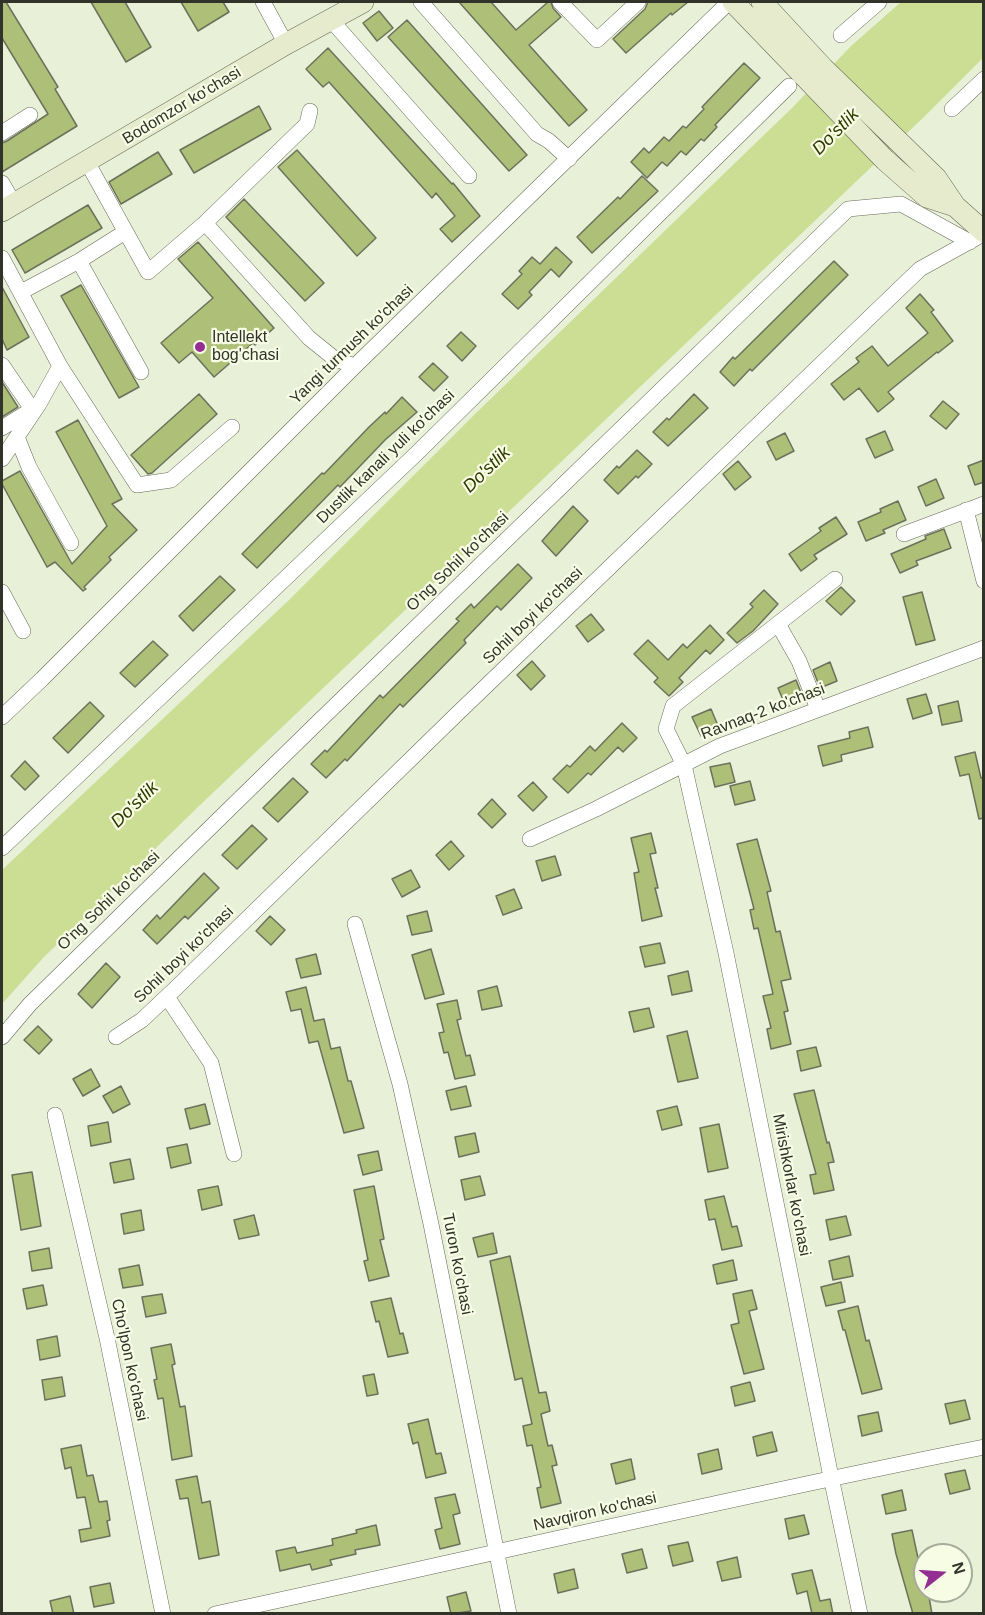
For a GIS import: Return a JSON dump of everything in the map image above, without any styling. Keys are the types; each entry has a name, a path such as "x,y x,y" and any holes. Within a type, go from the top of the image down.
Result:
{"main road":[{"name":"Bodomzor ko'chasi","path":"8,208 286,44 363,2"},
{"path":"731,2 816,76 900,143 936,178 979,235"},
{"path":"762,2 816,76 885,160 927,197 955,206"}],"street":[{"path":"263,2 286,44"},
{"path":"421,2 537,134 549,141 568,159"},
{"path":"560,2 597,40 639,2"},
{"name":"Yangi turmush ko'chasi","path":"2,717 355,366 731,2"},
{"path":"841,35 879,2"},
{"path":"331,20 469,176"},
{"path":"952,109 984,79"},
{"name":"Dustlik kanali yuli ko'chasi","path":"2,848 417,453 789,86"},
{"path":"87,162 148,273 205,223 307,124 310,111"},
{"path":"2,133 30,116"},
{"path":"2,183 8,208"},
{"name":"O'ng Sohil ko'chasi","path":"2,1037 30,1004 313,727 848,209 901,204 979,235"},
{"path":"205,223 309,338 335,359 355,366"},
{"path":"21,292 79,261 125,232"},
{"name":"Sohil boyi ko'chasi","path":"116,1037 142,1020 167,997 920,268 979,235"},
{"path":"2,258 60,366 137,485 171,480 232,427"},
{"path":"79,261 141,372"},
{"path":"2,365 35,407"},
{"path":"2,459 60,366"},
{"path":"2,428 35,407"},
{"path":"17,437 29,467 71,543"},
{"path":"904,534 984,504"},
{"path":"966,510 984,581"},
{"name":"Mirishkorlar ko'chasi","path":"835,579 673,706 666,729 684,765 726,953 860,1614"},
{"path":"2,592 23,631"},
{"path":"778,624 799,661 818,709"},
{"name":"Ravnaq-2 ko'chasi","path":"530,839 720,746 984,648"},
{"name":"Turon ko'chasi","path":"355,924 400,1084 431,1224 510,1614"},
{"path":"167,997 211,1063 234,1154"},
{"name":"Cho'lpon ko'chasi","path":"55,1115 107,1338 163,1614"},
{"name":"Navqiron ko'chasi","path":"215,1614 831,1477 984,1447"}],"water":[{"name":"Do'stlik","path":"901,2 983,2 983,58 924,117 198,807 43,958 2,1004 2,870 288,601 475,414 793,107 851,46"}],"building":[{"path":"2,2 6,2 58,87 55,89 77,126 2,172 2,143 48,114 2,38"},
{"path":"91,2 125,2 151,47 126,62"},
{"path":"181,2 223,2 229,12 198,31"},
{"path":"459,2 491,2 516,30 548,2 551,2 561,17 529,45 587,110 569,126"},
{"path":"648,2 688,2 672,15 671,13 626,53 613,39 645,9"},
{"path":"379,11 393,28 377,41 363,23"},
{"path":"407,20 527,155 509,171 388,37"},
{"path":"328,48 453,183 480,216 452,242 440,229 455,216 436,193 432,198 329,82 323,87 306,69"},
{"path":"744,63 760,78 715,125 717,127 704,141 701,139 686,155 681,151 667,166 662,162 647,178 631,162 644,148 649,153 664,137 669,141 683,126 686,128 704,109 702,107"},
{"path":"259,106 271,129 194,173 180,150"},
{"path":"297,150 376,238 357,256 278,167"},
{"path":"158,152 172,174 121,204 109,182"},
{"path":"642,176 658,191 592,253 577,237"},
{"path":"244,199 324,283 305,301 226,217"},
{"path":"88,205 102,228 25,273 12,250"},
{"path":"198,242 274,328 214,377 192,352 179,363 161,343 213,298 178,259"},
{"path":"556,247 572,262 559,277 551,269 529,292 532,295 518,309 502,294 522,274 519,271 532,257 540,264"},
{"path":"834,261 848,275 752,371 750,369 734,386 720,372"},
{"path":"81,285 139,387 119,398 61,296"},
{"path":"2,287 29,337 7,350 2,339"},
{"path":"920,294 934,310 931,312 953,341 888,392 894,399 878,412 859,388 844,400 831,384 859,362 856,358 872,346 888,366 928,333 906,308"},
{"path":"461,332 476,346 462,361 447,346"},
{"path":"433,363 448,377 434,391 419,377"},
{"path":"2,382 18,407 2,417"},
{"path":"199,394 217,414 152,473 148,474 131,455"},
{"path":"694,394 708,408 668,446 653,432 667,418 669,420"},
{"path":"402,397 417,412 385,440 340,487 338,485 257,568 242,554"},
{"path":"943,401 959,414 946,429 930,416"},
{"path":"78,420 122,499 112,504 137,530 109,557 111,560 84,587 86,589 83,591 55,562 47,567 2,484 2,481 20,471 72,564 107,526 56,432"},
{"path":"885,431 893,450 875,458 866,439"},
{"path":"785,433 794,451 776,460 767,442"},
{"path":"637,450 652,464 618,494 604,480"},
{"path":"984,460 984,482 975,485 968,466"},
{"path":"738,461 751,477 735,490 723,474"},
{"path":"936,479 944,498 926,506 918,487"},
{"path":"898,501 906,520 883,530 885,533 866,541 858,522 881,512 880,509"},
{"path":"573,506 588,521 556,556 542,541"},
{"path":"836,517 847,534 814,555 817,559 801,571 789,554 821,531 819,528"},
{"path":"944,529 951,548 916,561 918,565 900,573 891,554"},
{"path":"518,564 532,578 501,610 497,606 464,640 466,643 403,707 400,704 347,761 345,759 326,778 311,764 325,750 327,752 380,695 383,698 459,621 456,619 471,604 474,608"},
{"path":"220,576 235,590 193,631 179,616"},
{"path":"841,587 855,601 841,615 826,601"},
{"path":"764,590 778,604 753,631 737,643 727,633 753,607 750,604"},
{"path":"922,592 935,640 916,645 903,597"},
{"path":"591,614 604,630 588,642 576,626"},
{"path":"710,625 724,640 710,654 706,650 679,678 683,682 669,696 654,682 658,678 634,654 648,640 668,660 683,644 687,648"},
{"path":"153,641 168,655 135,687 120,673"},
{"path":"532,661 545,676 531,690 517,675"},
{"path":"830,662 837,681 820,688 813,670"},
{"path":"796,680 804,700 786,707 778,688"},
{"path":"926,694 932,713 913,719 907,699"},
{"path":"958,701 962,721 942,725 938,706"},
{"path":"90,702 104,716 68,753 53,738"},
{"path":"711,709 719,728 701,736 692,717"},
{"path":"622,723 637,738 623,752 618,747 591,775 588,773 568,793 553,779 567,765 570,767 590,746 595,751"},
{"path":"868,727 873,747 841,755 842,761 823,766 818,746 850,738 849,732"},
{"path":"975,752 981,778 984,778 984,818 979,819 969,774 960,776 955,757"},
{"path":"25,761 39,776 25,790 11,776"},
{"path":"730,763 735,782 715,787 710,767"},
{"path":"293,778 308,792 278,822 263,808"},
{"path":"750,781 755,800 735,805 730,786"},
{"path":"533,782 547,797 533,811 518,796"},
{"path":"492,799 506,814 492,828 478,814"},
{"path":"252,825 267,839 237,869 222,855"},
{"path":"651,833 656,853 650,854 662,916 642,921 634,873 639,872 631,838"},
{"path":"757,839 771,891 767,892 776,932 780,931 791,979 781,981 788,1011 784,1012 791,1044 771,1049 767,1029 771,1028 763,996 773,994 758,928 754,929 750,910 754,909 737,844"},
{"path":"451,841 464,856 449,870 436,855"},
{"path":"555,856 561,875 542,881 536,861"},
{"path":"411,870 420,887 402,897 392,879"},
{"path":"204,873 219,888 188,919 185,916 157,944 143,930 157,915 160,919"},
{"path":"514,889 522,908 503,915 496,896"},
{"path":"427,911 432,931 412,935 407,916"},
{"path":"270,916 285,930 271,945 256,931"},
{"path":"660,943 665,963 645,967 640,947"},
{"path":"431,949 444,994 425,999 412,955"},
{"path":"316,954 321,974 301,978 296,959"},
{"path":"106,963 120,977 92,1008 78,994"},
{"path":"688,971 692,991 672,995 668,976"},
{"path":"497,986 502,1006 482,1010 478,991"},
{"path":"306,987 314,1021 324,1019 331,1049 340,1047 348,1081 351,1081 364,1128 344,1133 318,1041 309,1043 301,1009 291,1011 286,992"},
{"path":"457,1000 461,1019 457,1020 466,1056 470,1055 475,1075 455,1079 448,1052 444,1053 439,1033 444,1032 437,1004"},
{"path":"649,1008 654,1027 634,1032 629,1012"},
{"path":"38,1026 52,1040 39,1054 24,1040"},
{"path":"687,1031 698,1078 678,1082 667,1036"},
{"path":"816,1047 821,1066 801,1071 797,1051"},
{"path":"91,1069 100,1086 83,1096 73,1079"},
{"path":"121,1086 130,1104 113,1113 103,1096"},
{"path":"466,1086 471,1106 451,1110 446,1091"},
{"path":"814,1090 834,1162 828,1163 834,1190 814,1194 810,1175 816,1174 794,1094"},
{"path":"205,1104 210,1124 190,1129 185,1109"},
{"path":"677,1106 682,1125 662,1130 657,1111"},
{"path":"108,1122 111,1142 91,1146 88,1126"},
{"path":"719,1124 728,1168 708,1172 700,1128"},
{"path":"475,1133 479,1152 459,1157 455,1137"},
{"path":"187,1144 191,1163 171,1168 167,1148"},
{"path":"378,1151 382,1170 363,1175 358,1155"},
{"path":"130,1159 134,1179 114,1183 110,1163"},
{"path":"32,1172 41,1226 21,1230 12,1175"},
{"path":"480,1176 485,1195 465,1200 461,1180"},
{"path":"218,1186 222,1205 202,1210 198,1190"},
{"path":"374,1186 384,1239 380,1240 389,1276 369,1281 364,1261 368,1260 354,1190"},
{"path":"724,1196 732,1227 737,1226 742,1246 722,1250 715,1219 709,1220 705,1200"},
{"path":"141,1210 144,1230 124,1234 121,1214"},
{"path":"254,1215 259,1235 239,1239 234,1220"},
{"path":"846,1216 851,1235 830,1240 826,1220"},
{"path":"493,1233 497,1253 478,1257 473,1238"},
{"path":"49,1248 52,1268 32,1271 29,1252"},
{"path":"510,1256 539,1393 546,1392 550,1411 541,1414 548,1446 552,1445 557,1465 552,1466 561,1503 541,1508 537,1488 541,1487 532,1445 527,1446 523,1426 532,1424 522,1378 515,1380 490,1261"},
{"path":"849,1256 853,1276 833,1280 829,1261"},
{"path":"733,1260 737,1280 717,1284 713,1265"},
{"path":"139,1265 143,1285 123,1288 119,1269"},
{"path":"841,1282 845,1302 826,1306 821,1287"},
{"path":"43,1285 47,1305 27,1309 23,1289"},
{"path":"752,1290 757,1309 749,1311 764,1369 744,1374 731,1325 739,1323 733,1294"},
{"path":"162,1294 166,1313 146,1317 142,1297"},
{"path":"391,1298 400,1334 403,1333 408,1353 388,1357 379,1321 376,1322 371,1302"},
{"path":"858,1306 866,1341 869,1340 882,1389 862,1394 838,1311"},
{"path":"57,1336 60,1356 40,1360 37,1340"},
{"path":"171,1344 175,1364 172,1365 180,1407 185,1406 192,1456 172,1460 163,1398 158,1399 154,1380 157,1379 151,1348"},
{"path":"374,1374 378,1394 367,1396 363,1376"},
{"path":"62,1377 65,1396 45,1400 42,1380"},
{"path":"750,1382 755,1401 735,1406 731,1387"},
{"path":"965,1400 970,1419 950,1424 945,1404"},
{"path":"878,1412 882,1431 862,1436 858,1416"},
{"path":"428,1419 436,1454 441,1453 446,1473 426,1478 418,1442 413,1444 408,1424"},
{"path":"772,1432 777,1451 757,1456 753,1437"},
{"path":"81,1445 87,1476 93,1475 99,1502 107,1501 110,1536 81,1542 79,1530 91,1528 85,1497 77,1498 71,1467 65,1469 61,1449"},
{"path":"718,1449 722,1469 702,1474 698,1454"},
{"path":"631,1459 635,1479 616,1484 611,1464"},
{"path":"965,1470 970,1489 950,1494 945,1474"},
{"path":"197,1476 202,1503 210,1501 219,1555 199,1559 188,1498 180,1499 176,1480"},
{"path":"902,1490 906,1510 886,1514 882,1495"},
{"path":"455,1494 460,1513 453,1515 460,1544 440,1549 435,1530 442,1528 435,1498"},
{"path":"804,1515 809,1534 789,1539 785,1519"},
{"path":"376,1525 380,1545 355,1550 356,1554 330,1560 332,1565 312,1570 310,1564 280,1571 276,1551 295,1547 297,1553 333,1545 332,1539 357,1533 356,1530"},
{"path":"912,1530 915,1543 913,1603 930,1603 932,1614 913,1614 892,1534"},
{"path":"688,1542 693,1561 673,1566 668,1546"},
{"path":"642,1549 647,1568 627,1573 622,1554"},
{"path":"737,1557 741,1577 722,1581 717,1562"},
{"path":"574,1569 578,1588 558,1593 554,1574"},
{"path":"812,1570 820,1601 830,1599 833,1614 812,1614 807,1591 797,1594 792,1574"},
{"path":"110,1583 114,1603 94,1607 90,1587"},
{"path":"466,1592 471,1611 451,1614 447,1597"},
{"path":"70,1596 74,1614 53,1614 50,1601"}],"place":[{"name":"Intellekt bog'chasi","path":"200,347"}]}
